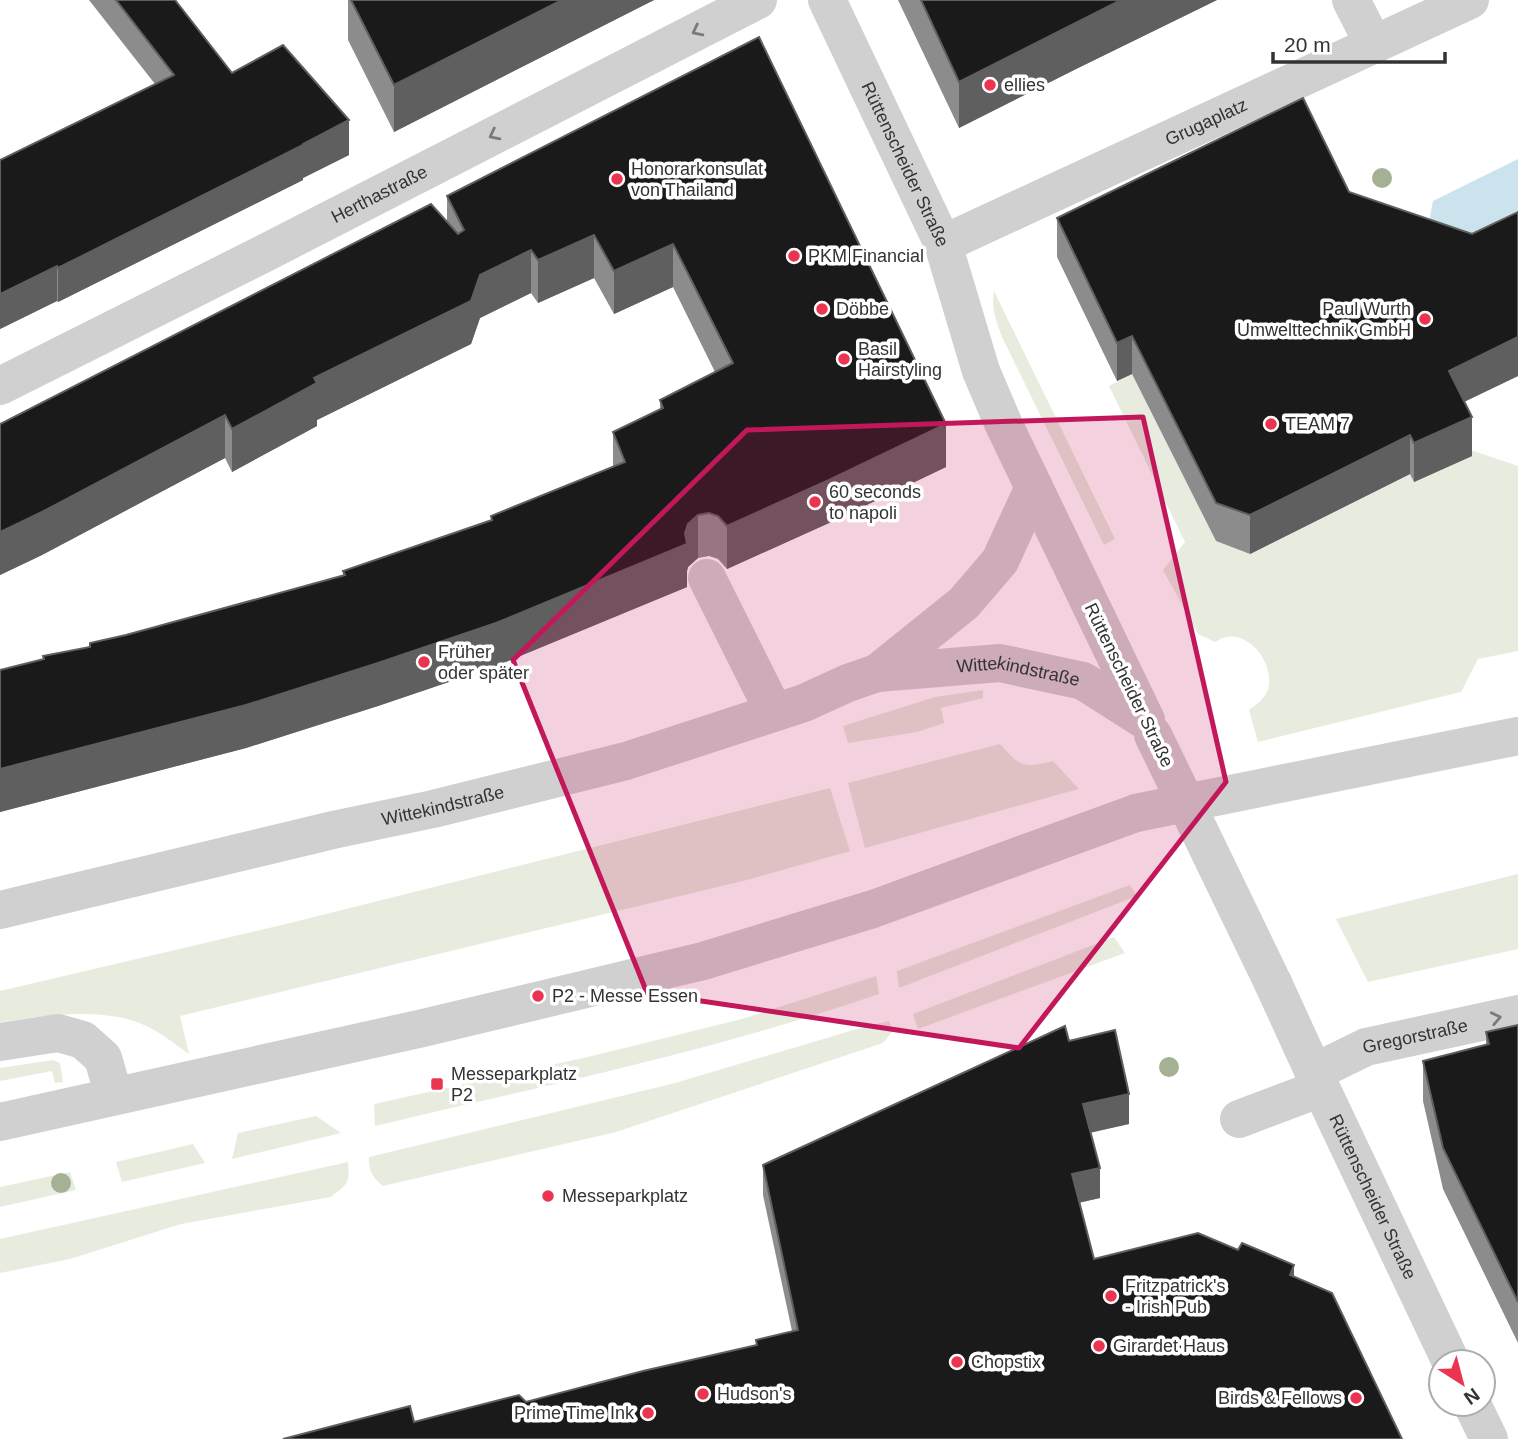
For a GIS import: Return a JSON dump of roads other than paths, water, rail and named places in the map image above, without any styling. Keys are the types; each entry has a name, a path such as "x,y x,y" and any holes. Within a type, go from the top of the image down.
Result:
{"street":[{"name":"Herthastraße","path":"0,386 758,0"},
{"name":"Rüttenscheider Straße","path":"827,0 943,244 981,371 1004,425 1273,983 1444,1348"},
{"path":"1351,0 1374,45"},
{"name":"Grugaplatz","path":"943,244 1471,0"},
{"name":"Wittekindstraße","path":"877,673 964,603 1000,561 1034,487"},
{"path":"707,578 774,712"},
{"name":"Wittekindstraße","path":"0,910 626,761 804,703 877,673 1000,663 1083,681 1150,728"},
{"path":"0,1122 423,1028 703,961 873,909 1136,813 1518,736"},
{"name":"Gregorstraße","path":"1239,1119 1318,1080 1366,1047 1518,1014"},
{"path":"0,1042 58,1033 83,1040 103,1058 114,1096"},
{"path":"1479,1418 1489,1439"}],"water":[{"path":"1518,159 1518,221 1463,246 1427,233 1433,201"}],"place":[{"name":"ellies","path":"990,85"},
{"name":"Honorarkonsulat von Thailand","path":"617,179"},
{"name":"PKM Financial","path":"794,256"},
{"name":"Döbbe","path":"822,309"},
{"name":"Paul Wurth Umwelttechnik GmbH","path":"1425,319"},
{"name":"Basil Hairstyling","path":"844,359"},
{"name":"TEAM 7","path":"1271,424"},
{"name":"60 seconds to napoli","path":"815,502"},
{"name":"Früher oder später","path":"424,662"},
{"name":"P2 - Messe Essen","path":"538,996"},
{"name":"Messeparkplatz P2","path":"437,1084"},
{"name":"Messeparkplatz","path":"548,1196"},
{"name":"Fritzpatrick's - Irish Pub","path":"1111,1296"},
{"name":"Girardet Haus","path":"1099,1346"},
{"name":"Chopstix","path":"957,1362"},
{"name":"Hudson's","path":"703,1394"},
{"name":"Birds & Fellows","path":"1356,1398"},
{"name":"Prime Time Ink","path":"648,1413"}]}
